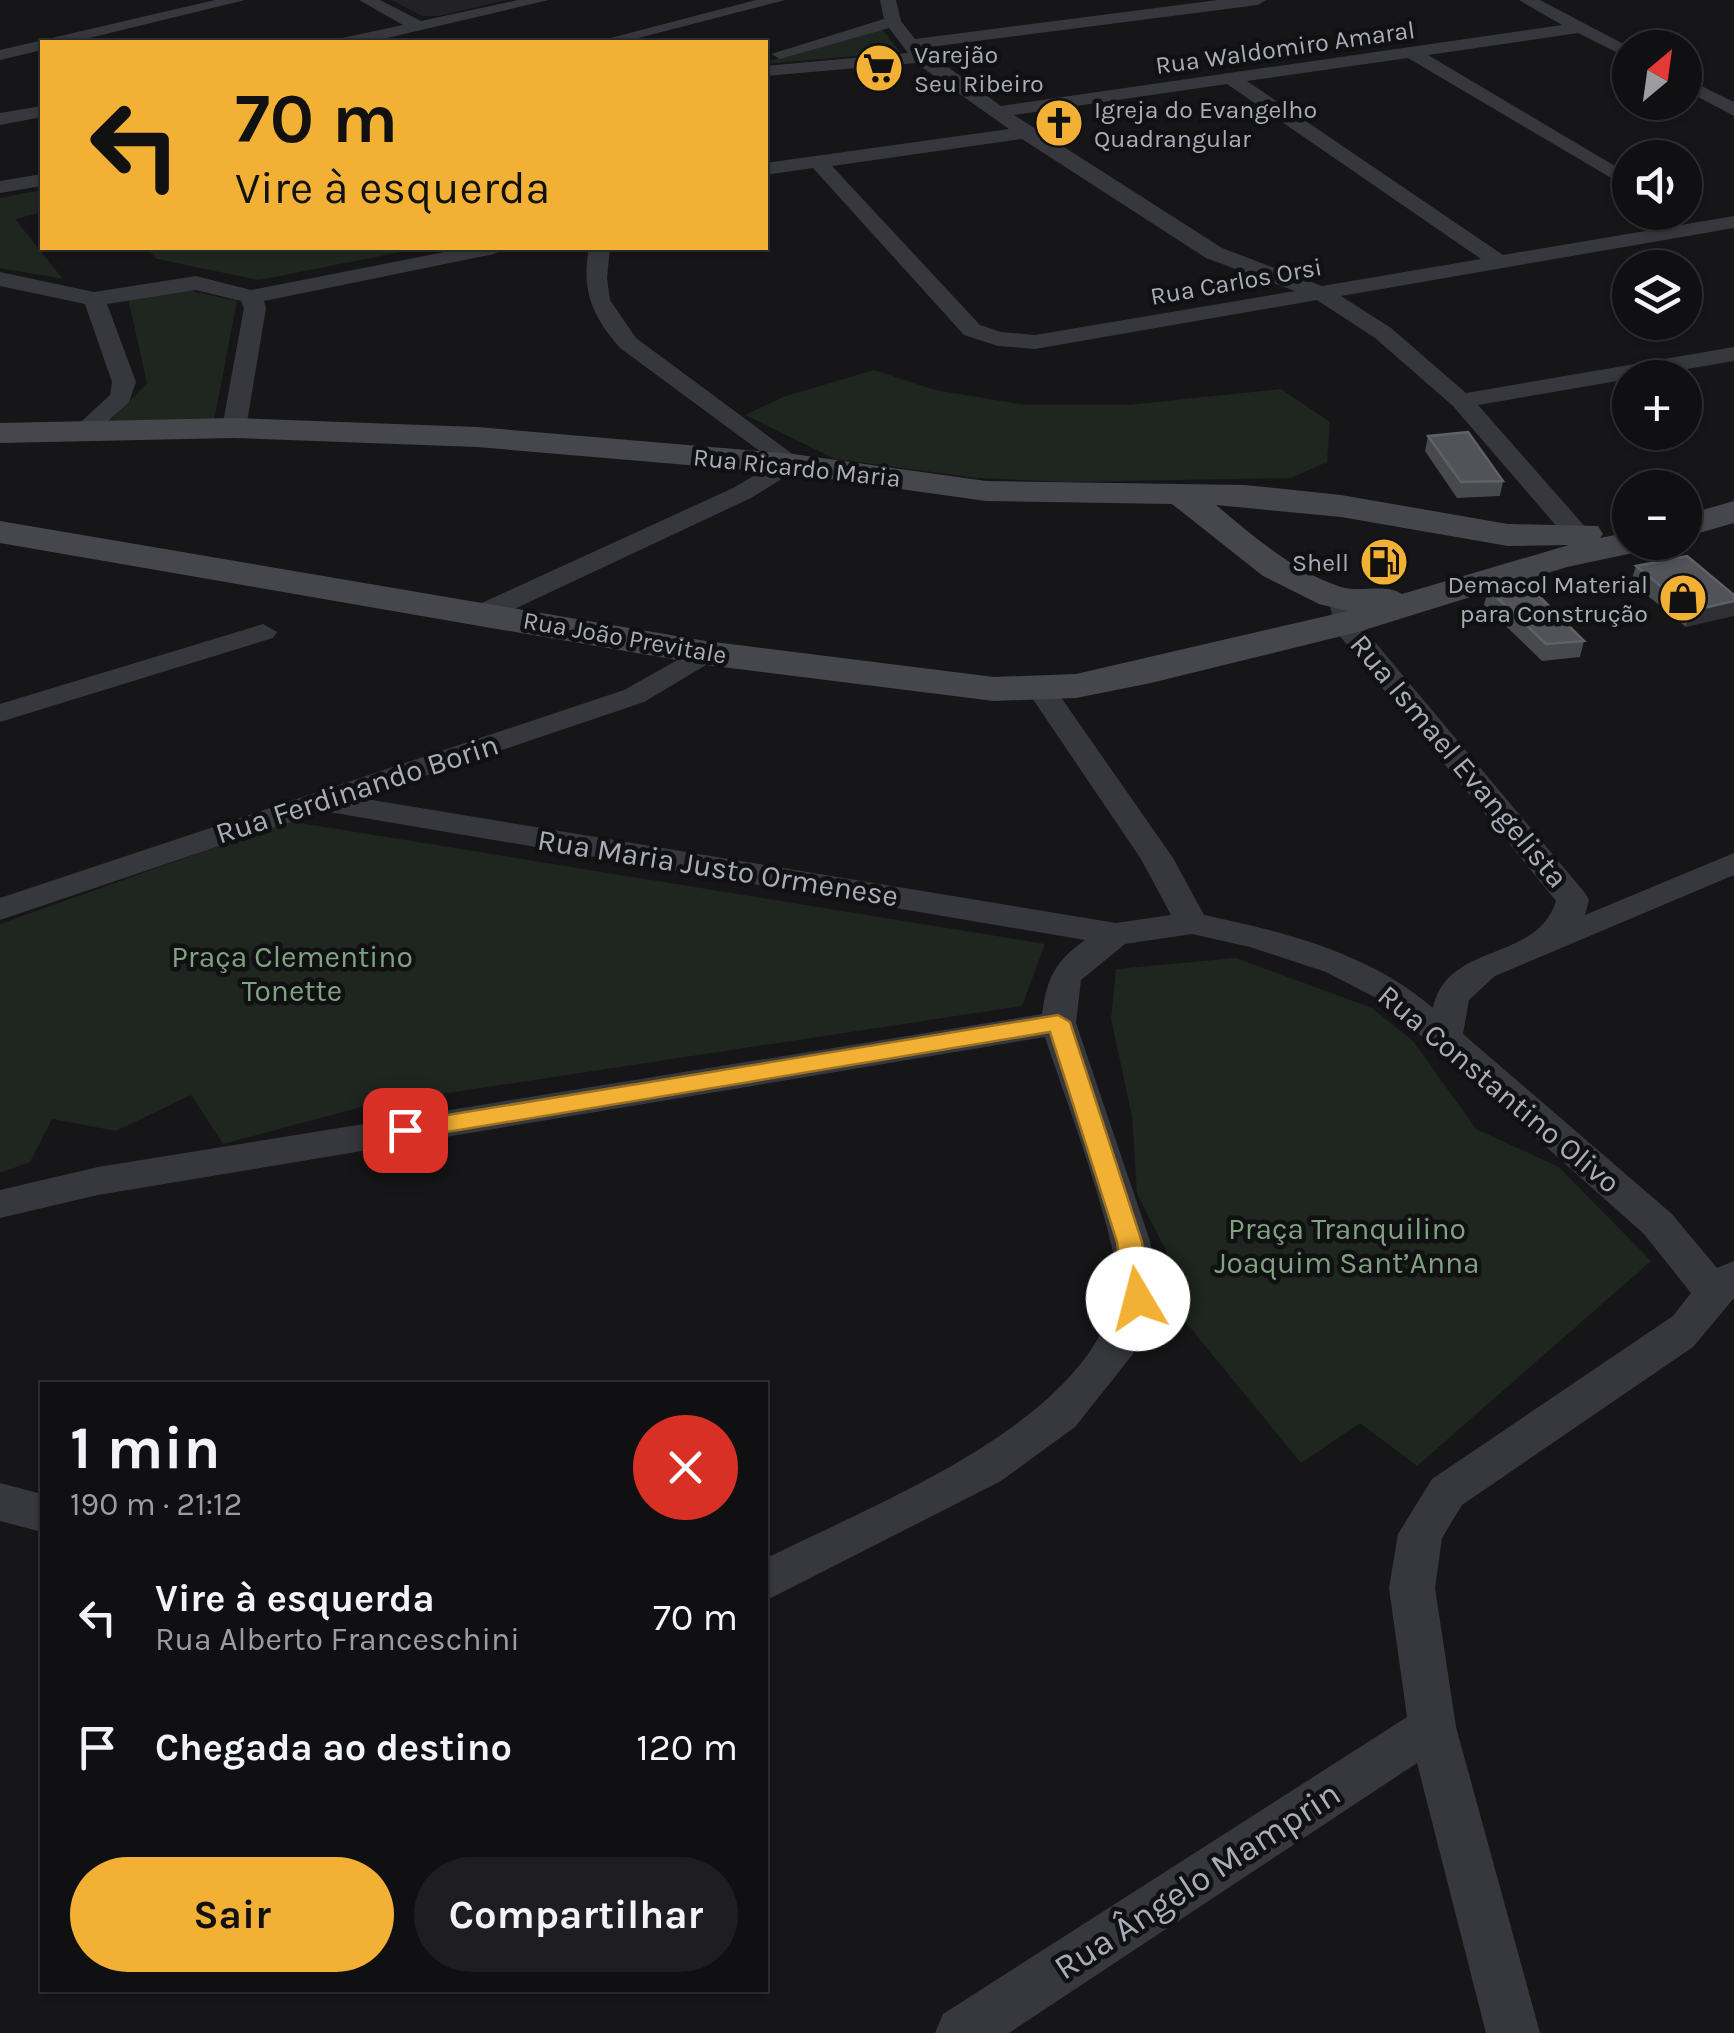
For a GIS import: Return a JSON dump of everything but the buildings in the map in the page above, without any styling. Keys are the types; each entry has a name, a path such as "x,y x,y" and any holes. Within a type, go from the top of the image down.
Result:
{"main road":[{"name":"Rua Ricardo Maria","path":"0,433 234,428 477,437 793,464 986,490 1245,496 1342,506 1508,535"},
{"path":"1179,493 1344,613"},
{"path":"1702,521 1734,512"},
{"name":"Rua João Previtale","path":"0,532 706,653 994,689 1041,689 1150,672 1295,636 1344,613"},
{"path":"1344,613 1481,572 1504,555 1508,535 1569,545 1612,543"},
{"path":"1344,613 1569,545 1612,537"},
{"path":"1284,573 1306,598 1306,610 1295,636"}],"street":[{"path":"65,40 237,0"},
{"path":"368,0 420,26"},
{"path":"357,40 541,0"},
{"path":"612,40 776,0"},
{"path":"768,71 1258,0"},
{"path":"1527,0 1612,45"},
{"path":"768,57 886,8 917,50 1024,132 1214,253 1323,294 1383,333 1462,401 1529,476 1569,545"},
{"name":"Rua Waldomiro Amaral","path":"998,112 1579,28"},
{"path":"0,43 40,45"},
{"path":"0,55 40,46"},
{"path":"1414,54 1612,173"},
{"path":"1233,80 1502,264"},
{"path":"1702,92 1734,110"},
{"path":"0,119 40,112"},
{"path":"768,169 1024,132"},
{"name":"Rua Carlos Orsi","path":"818,162 972,330 998,339 1035,342 1734,222"},
{"path":"0,187 40,180"},
{"path":"0,278 94,298 196,283 251,297 484,250"},
{"path":"483,613 742,492 793,464 628,343 597,303 593,281 599,250"},
{"path":"234,428 255,308 251,297"},
{"path":"84,430 122,397 124,382 94,298"},
{"path":"1462,401 1734,354"},
{"name":"Rua Ismael Evangelista","path":"1344,613 1573,900 1566,923 1541,947"},
{"path":"0,713 263,632"},
{"name":"Rua Ferdinando Borin","path":"0,909 634,696 706,653"},
{"path":"1041,689 1157,858 1192,923"},
{"name":"Rua Maria Justo Ormenese","path":"319,801 1116,934"},
{"path":"1444,1040 1453,996 1484,968 1734,862"},
{"name":"Rua Constantino Olivo","path":"768,1579 986,1468 1060,1415 1112,1354 1138,1299 1130,1242 1058,1022 1064,980 1074,964 1116,934 1192,923 1256,937 1338,964 1394,993 1723,1283"},
{"path":"0,1204 98,1181 1058,1022"},
{"path":"1513,2033 1432,1727 1412,1588 1420,1534 1448,1492 1680,1336 1723,1283"},
{"name":"Rua Ângelo Mamprin","path":"962,2033 1432,1727"}],"shaded area":[{"path":"391,0 507,0 422,16"}],"green space":[{"path":"882,29 900,52 768,64"},
{"path":"40,190 40,213 15,219 63,279 0,268 0,198"},
{"path":"148,250 411,250 259,280 157,259"},
{"path":"191,291 237,301 214,421 102,429 147,383 128,298"},
{"path":"874,370 935,390 1026,405 1127,405 1281,389 1330,422 1327,462 1291,478 1067,482 977,478 835,459 745,415 783,397"},
{"name":"Praça Clementino Tonette","path":"288,821 1045,944 1022,1006 369,1105 223,1144 191,1095 116,1131 52,1119 30,1162 0,1173 0,924"},
{"name":"Praça Tranquilino Joaquim Sant’Anna","path":"1236,958 1372,1008 1413,1041 1476,1129 1559,1167 1651,1261 1417,1466 1360,1423 1301,1463 1179,1314 1171,1261 1137,1194 1132,1116 1111,1019 1116,969"}],"place":[{"name":"Varejão Seu Ribeiro","path":"879,68"},
{"name":"Igreja do Evangelho Quadrangular","path":"1059,123"},
{"name":"Shell","path":"1384,562"},
{"name":"Demacol Material para Construção","path":"1683,598"}],"route":[{"path":"405,1130 1058,1022 1130,1242 1138,1299"}]}
